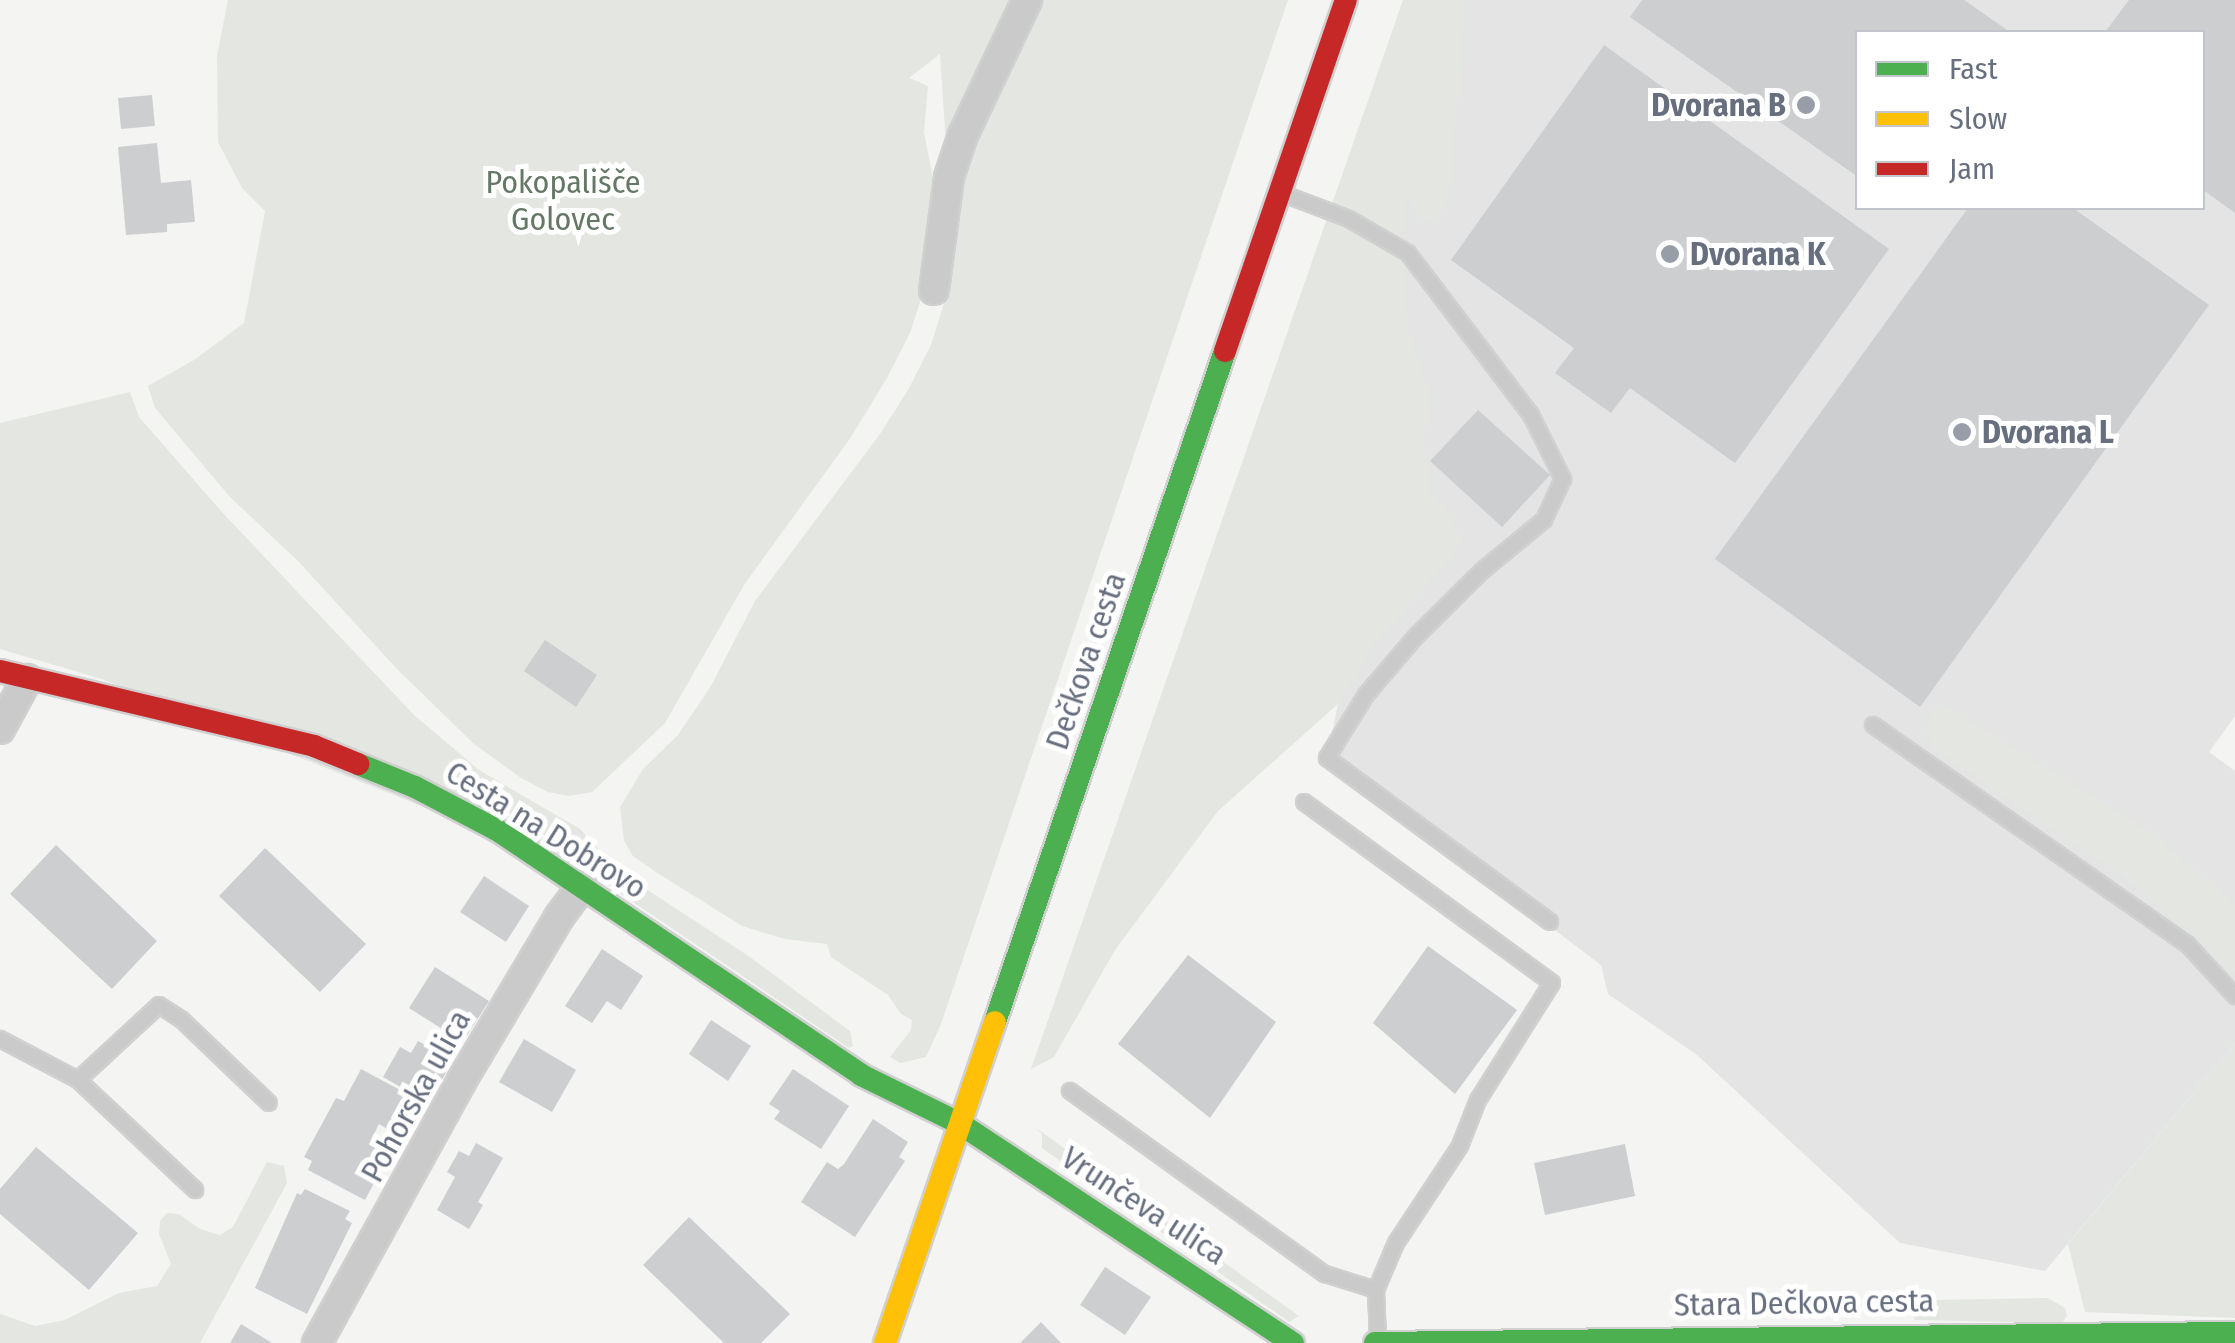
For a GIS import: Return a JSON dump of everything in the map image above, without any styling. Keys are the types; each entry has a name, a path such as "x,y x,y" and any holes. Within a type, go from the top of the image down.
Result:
{"street":[{"path":"934,290 954,163 1027,0"},
{"name":"Dečkova cesta","path":"885,1343 1346,0"},
{"name":"Cesta na Dobrovo","path":"0,671 314,746 415,788 497,830 862,1075 959,1123"},
{"path":"0,729 28,679"},
{"name":"Pohorska ulica","path":"317,1343 462,1080 582,887"},
{"name":"Vrunčeva ulica","path":"959,1123 1293,1343"},
{"name":"Stara Dečkova cesta","path":"1377,1342 2235,1333"}],"lane":[{"path":"1280,192 1349,219 1408,253 1531,415 1563,479 1544,520 1482,571 1417,635 1366,694 1326,758 1550,922"},
{"path":"1873,725 2186,944 2235,996"},
{"path":"1304,802 1552,983 1478,1100 1460,1146 1396,1243 1376,1290 1377,1342"},
{"path":"78,1080 159,1005 182,1020 270,1103"},
{"path":"0,1039 78,1080 194,1190"},
{"path":"1070,1091 1325,1274 1376,1290"}],"shaded area":[{"path":"1403,0 2235,0 2235,716 2209,752 2235,771 2235,1043 2045,1271 1900,1243 1697,1055 1608,994 1601,965 1327,758 1338,704"}],"green space":[{"name":"Pokopališče Golovec","path":"228,0 1014,0 946,144 940,54 909,78 928,86 924,132 935,189 923,293 910,333 887,378 851,437 744,585 665,723 592,792 569,796 548,792 521,778 473,743 397,669 299,562 230,497 155,408 148,386 194,360 244,323 265,211 242,188 218,142 217,56"},
{"path":"1040,0 1288,0 941,1024 926,1057 900,1063 890,1057 911,1030 912,1020 901,1014 888,995 831,957 827,944 785,939 742,926 633,856 624,841 620,807 643,769 678,735 711,686 755,601 880,434 908,390 931,345 947,294 964,158"},
{"path":"1403,0 1465,0 1451,178 1445,206 1434,219 1420,221 1407,195 1403,244 1408,330 1429,398 1424,440 1429,492 1451,517 1460,538 1449,559 1369,650 1338,704 1218,811 1115,950 1054,1057 1031,1069"},
{"path":"130,392 139,417 221,511 414,715 479,770 580,829 620,872 747,955 850,1031 853,1046 849,1048 590,873 102,679 0,649 0,423"},
{"path":"1941,704 2151,833 2235,906 2235,974 2121,874 1935,749 1926,731 1931,712"},
{"path":"2235,1043 2235,1318 2085,1312 2068,1244"},
{"path":"1036,1128 1299,1316 1289,1322 1042,1148 1042,1134"},
{"path":"267,1162 284,1166 287,1183 200,1343 0,1343 0,1314 35,1326 65,1320 119,1293 157,1286 171,1264 159,1234 160,1221 167,1213 179,1214 200,1229 220,1235 233,1227"},
{"path":"2048,1298 2065,1308 2067,1316 2062,1323 1915,1320 1913,1314 1914,1307 1935,1300"}],"building":[{"name":"Dvorana B","path":"1642,0 1964,0 2007,30 1855,30 1855,175 1630,17"},
{"path":"2129,0 2235,0 2235,213 2205,191 2205,30 2106,30"},
{"name":"Dvorana K","path":"1604,45 1889,249 1735,463 1630,388 1611,413 1555,373 1574,348 1451,260"},
{"path":"152,95 155,126 121,129 118,98"},
{"path":"157,143 161,183 191,180 195,222 167,224 167,232 126,235 118,147"},
{"name":"Dvorana L","path":"1967,210 2076,210 2209,305 1920,707 1715,559"},
{"path":"1478,410 1550,475 1502,527 1430,461"},
{"path":"545,640 597,675 576,707 524,671"},
{"path":"56,845 157,941 112,989 10,894"},
{"path":"265,848 366,944 320,992 219,896"},
{"path":"484,876 529,906 506,942 460,912"},
{"path":"1428,946 1517,1010 1455,1094 1373,1023"},
{"path":"602,949 643,976 621,1010 607,1001 592,1023 565,1006"},
{"path":"1188,955 1276,1022 1210,1118 1118,1044"},
{"path":"435,967 489,1001 463,1042 409,1008"},
{"path":"711,1020 751,1046 728,1081 689,1054"},
{"path":"524,1039 576,1070 552,1112 499,1082"},
{"path":"418,1041 453,1060 429,1103 383,1077 400,1047 411,1053"},
{"path":"361,1069 415,1098 396,1134 379,1124 369,1144 389,1155 365,1200 308,1170 312,1161 304,1157 336,1098 344,1101"},
{"path":"793,1069 849,1106 821,1149 774,1119 780,1111 769,1104"},
{"path":"873,1119 908,1142 899,1157 905,1161 855,1237 801,1202 827,1162 838,1169 844,1164"},
{"path":"476,1143 503,1158 478,1202 483,1205 469,1229 437,1210 455,1177 447,1172 459,1151 469,1156"},
{"path":"1625,1144 1635,1196 1545,1215 1534,1163"},
{"path":"36,1147 138,1233 89,1290 0,1214 0,1189"},
{"path":"305,1189 350,1211 345,1219 352,1223 307,1314 255,1288 297,1193 301,1195"},
{"path":"689,1217 790,1314 761,1343 724,1343 643,1265"},
{"path":"1105,1267 1151,1297 1125,1335 1080,1305"},
{"path":"1041,1322 1061,1343 1020,1343"},
{"path":"241,1324 272,1343 230,1343"}],"traffic: fast":[{"path":"995,1022 1225,351"},
{"path":"358,764 415,787 497,830 861,1075 959,1123 1293,1343"},
{"path":"1375,1343 2235,1333"}],"traffic: slow":[{"path":"885,1343 995,1022"}],"traffic: jam":[{"path":"1225,351 1346,0"},
{"path":"0,671 314,746 358,764"}],"place":[{"name":"Dvorana B","path":"1806,105"},
{"name":"Dvorana K","path":"1670,254"},
{"name":"Dvorana L","path":"1962,432"}]}
